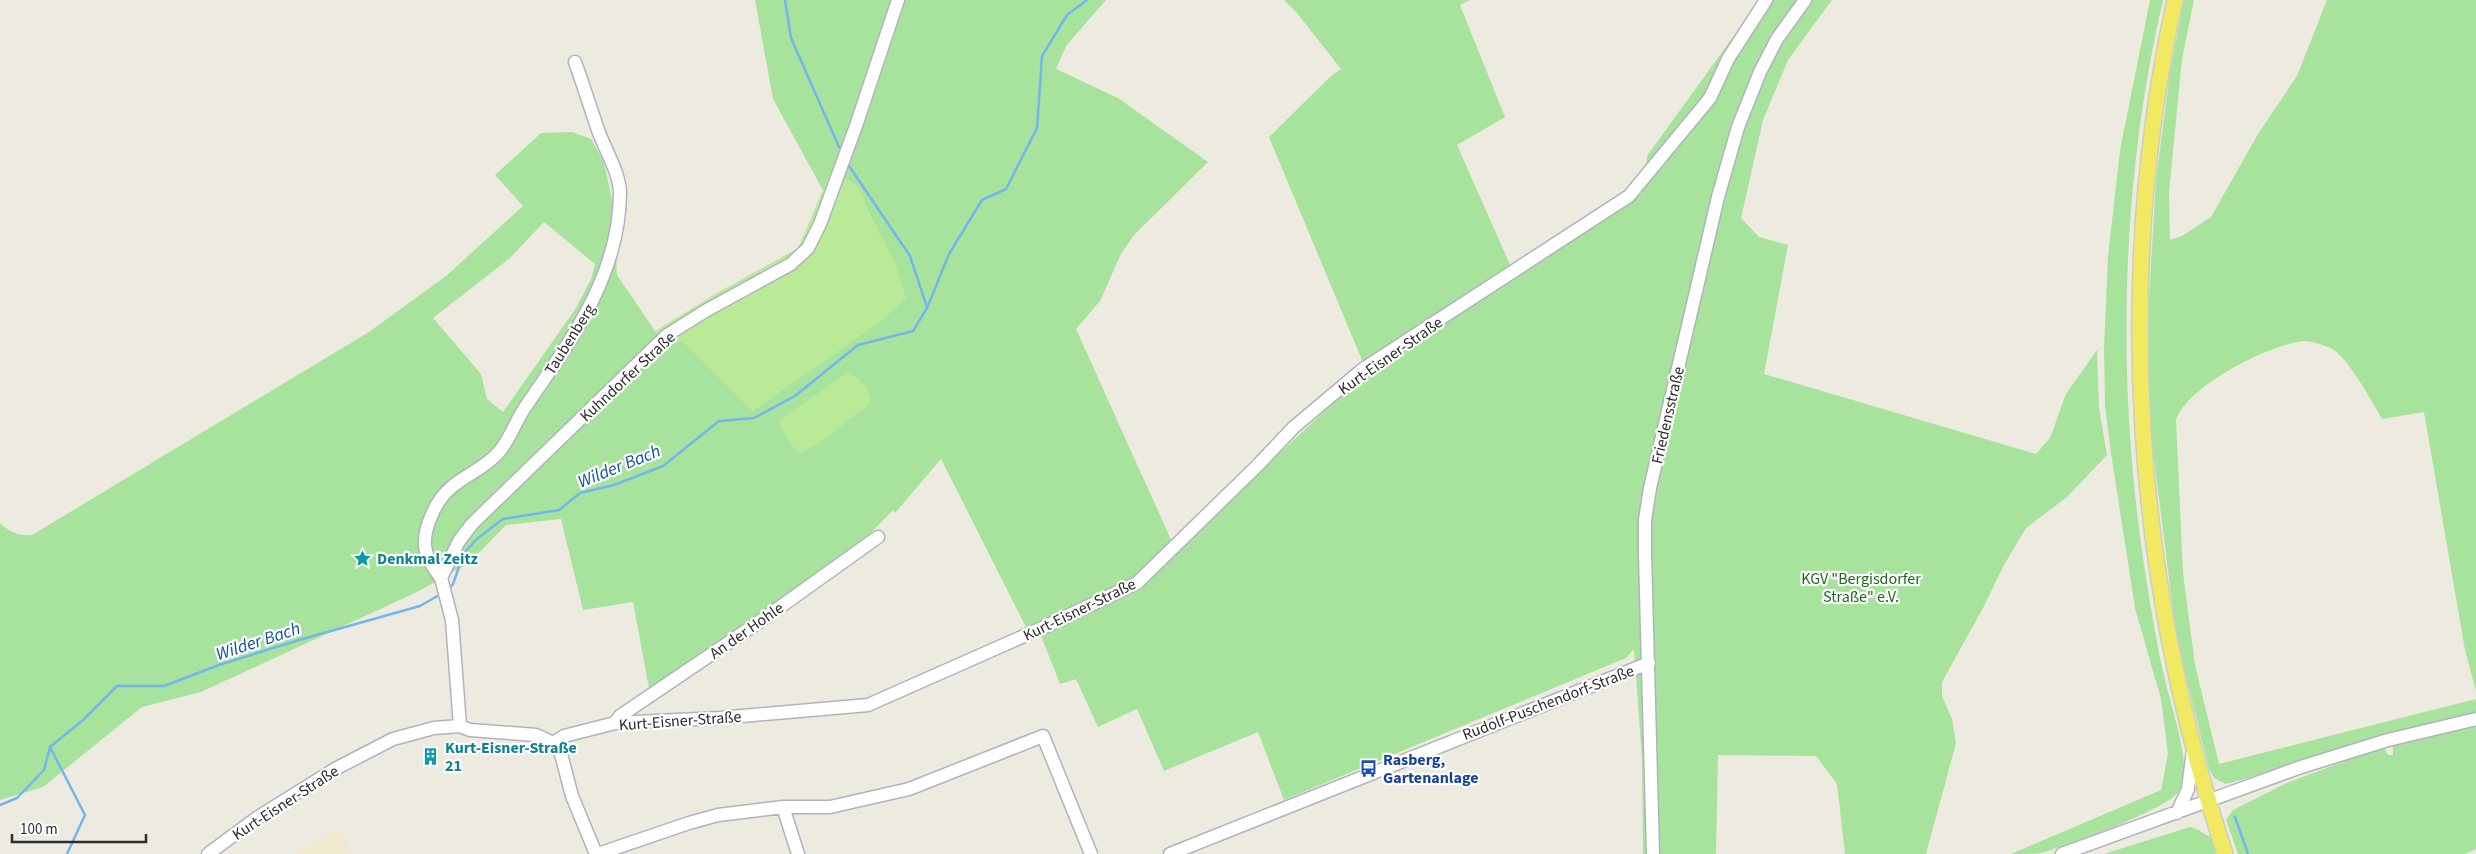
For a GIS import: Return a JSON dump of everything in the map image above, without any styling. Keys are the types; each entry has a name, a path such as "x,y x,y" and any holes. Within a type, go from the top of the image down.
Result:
{"main road":[{"path":"2175,0 2161,74 2148,175 2141,282 2140,370 2145,460 2156,561 2171,651 2193,748 2225,854"}],"street":[{"name":"Kuhndorfer Straße","path":"443,587 460,541 472,524 667,335 791,264 808,248 820,224 858,123 898,0"},
{"name":"Kurt-Eisner-Straße","path":"208,854 258,818 335,769 393,739 419,731 460,726 470,730 536,736 553,743 564,736 615,723 719,718 868,705 1042,628 1137,583 1258,465 1294,427 1364,369 1629,196 1710,98 1732,52 1766,0"},
{"name":"Friedensstraße","path":"1653,854 1645,554 1649,496 1718,197 1738,127 1760,72 1776,39 1805,0"},
{"name":"Taubenberg","path":"443,587 432,567 423,542 434,510 455,483 499,451 519,417 564,352 592,302 606,266 617,228 620,191 575,62"},
{"name":"An der Hohle","path":"615,723 620,716 759,622 878,537"},
{"path":"443,587 453,633 460,726"},
{"name":"Rudolf-Puschendorf-Straße","path":"1170,854 1648,663"},
{"path":"2062,854 2301,767 2362,748 2476,719"},
{"path":"553,743 561,754 570,791 597,854 702,818 738,811 783,807 830,807 909,789 1043,736 1091,854"},
{"path":"2177,813 2188,789 2193,748"},
{"path":"783,807 798,854"}],"shaded area":[{"path":"340,828 351,854 294,854"}],"green space":[{"name":"KGV \"Bergisdorfer Straße\" e.V.","path":"755,0 1106,0 1066,46 1056,69 1118,98 1208,162 1134,235 1121,254 1100,301 1076,329 1177,553 1256,475 1367,372 1269,137 1331,76 1341,69 1297,13 1284,0 1470,0 1460,5 1505,117 1457,145 1515,276 1642,193 1647,156 1743,23 1768,0 1832,0 1788,60 1763,120 1741,218 1759,237 1788,245 1764,374 2036,454 2050,438 2066,394 2097,350 2099,408 2107,455 2067,497 2026,528 2004,565 1983,608 1942,682 1942,696 1952,719 1956,743 1926,854 1845,854 1837,784 1816,756 1718,755 1716,854 1643,854 1642,759 1634,649 1626,658 1284,800 1258,732 1164,771 1137,709 1098,727 1076,679 1060,684 1036,623 1026,627 941,459 895,513 893,510 865,539 650,694 633,602 583,610 561,519 506,525 469,563 419,591 201,692 142,707 43,787 0,800 0,523 14,533 32,535 369,332 446,276 523,206 495,175 541,133 572,132 591,139 604,162 614,209 617,275 655,331 667,344 683,341 753,411 870,215 859,189 832,170 824,192 773,99","holes":["544,222 595,264 591,279 576,308 503,412 487,399 481,374 433,318 510,258"]},
{"path":"2150,0 2163,0 2148,71 2130,217 2127,365 2130,438 2137,512 2147,584 2164,676 2183,755 2184,779 2180,790 2171,799 2137,817 2041,853 2011,854 2161,790 2168,754 2161,699 2135,608 2105,406 2104,349 2108,257 2120,150"},
{"path":"2184,0 2194,0 2182,59 2169,192 2170,240 2182,236 2211,217 2258,134 2297,76 2327,0 2476,0 2476,691 2465,650 2424,412 2382,419 2344,360 2331,348 2305,341 2272,349 2232,368 2196,394 2183,407 2176,420 2183,573 2195,665 2219,764 2476,699 2476,714 2226,784 2214,778 2209,769 2184,669 2174,619 2151,434 2149,299 2156,180 2170,73"},
{"path":"832,169 859,188 870,215 896,265 906,298 881,321 753,411 683,341 667,344 655,331 717,293 798,248"},
{"path":"847,373 856,377 864,384 871,403 818,444 800,453 794,449 779,423 785,416"},
{"path":"2476,724 2476,849 2465,854 2238,854 2226,820 2233,810 2289,782 2377,749 2384,747 2388,755 2393,755 2393,745"},
{"path":"2190,827 2212,837 2218,854 2104,854"}],"waterway":[{"path":"785,0 791,38 839,147"},
{"name":"Wilder Bach","path":"448,590 453,584 464,553 478,538 503,519 559,510 580,493 614,485 663,466 719,421 754,418 795,396 858,345 913,331 927,308 949,254 982,200 1006,189 1037,128 1042,56 1067,15 1087,0"},
{"path":"847,163 910,256 927,307"},
{"name":"Wilder Bach","path":"50,747 83,720 117,686 164,686 219,665 420,606 441,594"},
{"name":"Wilder Bach","path":"50,747 85,815 67,854"},
{"path":"0,805 17,798 44,770 50,747"},
{"path":"2235,817 2248,854"}],"place":[{"name":"Denkmal Zeitz","path":"363,558"},
{"name":"Kurt-Eisner-Straße 21","path":"431,756"},
{"name":"Rasberg, Gartenanlage","path":"1369,768"}]}
